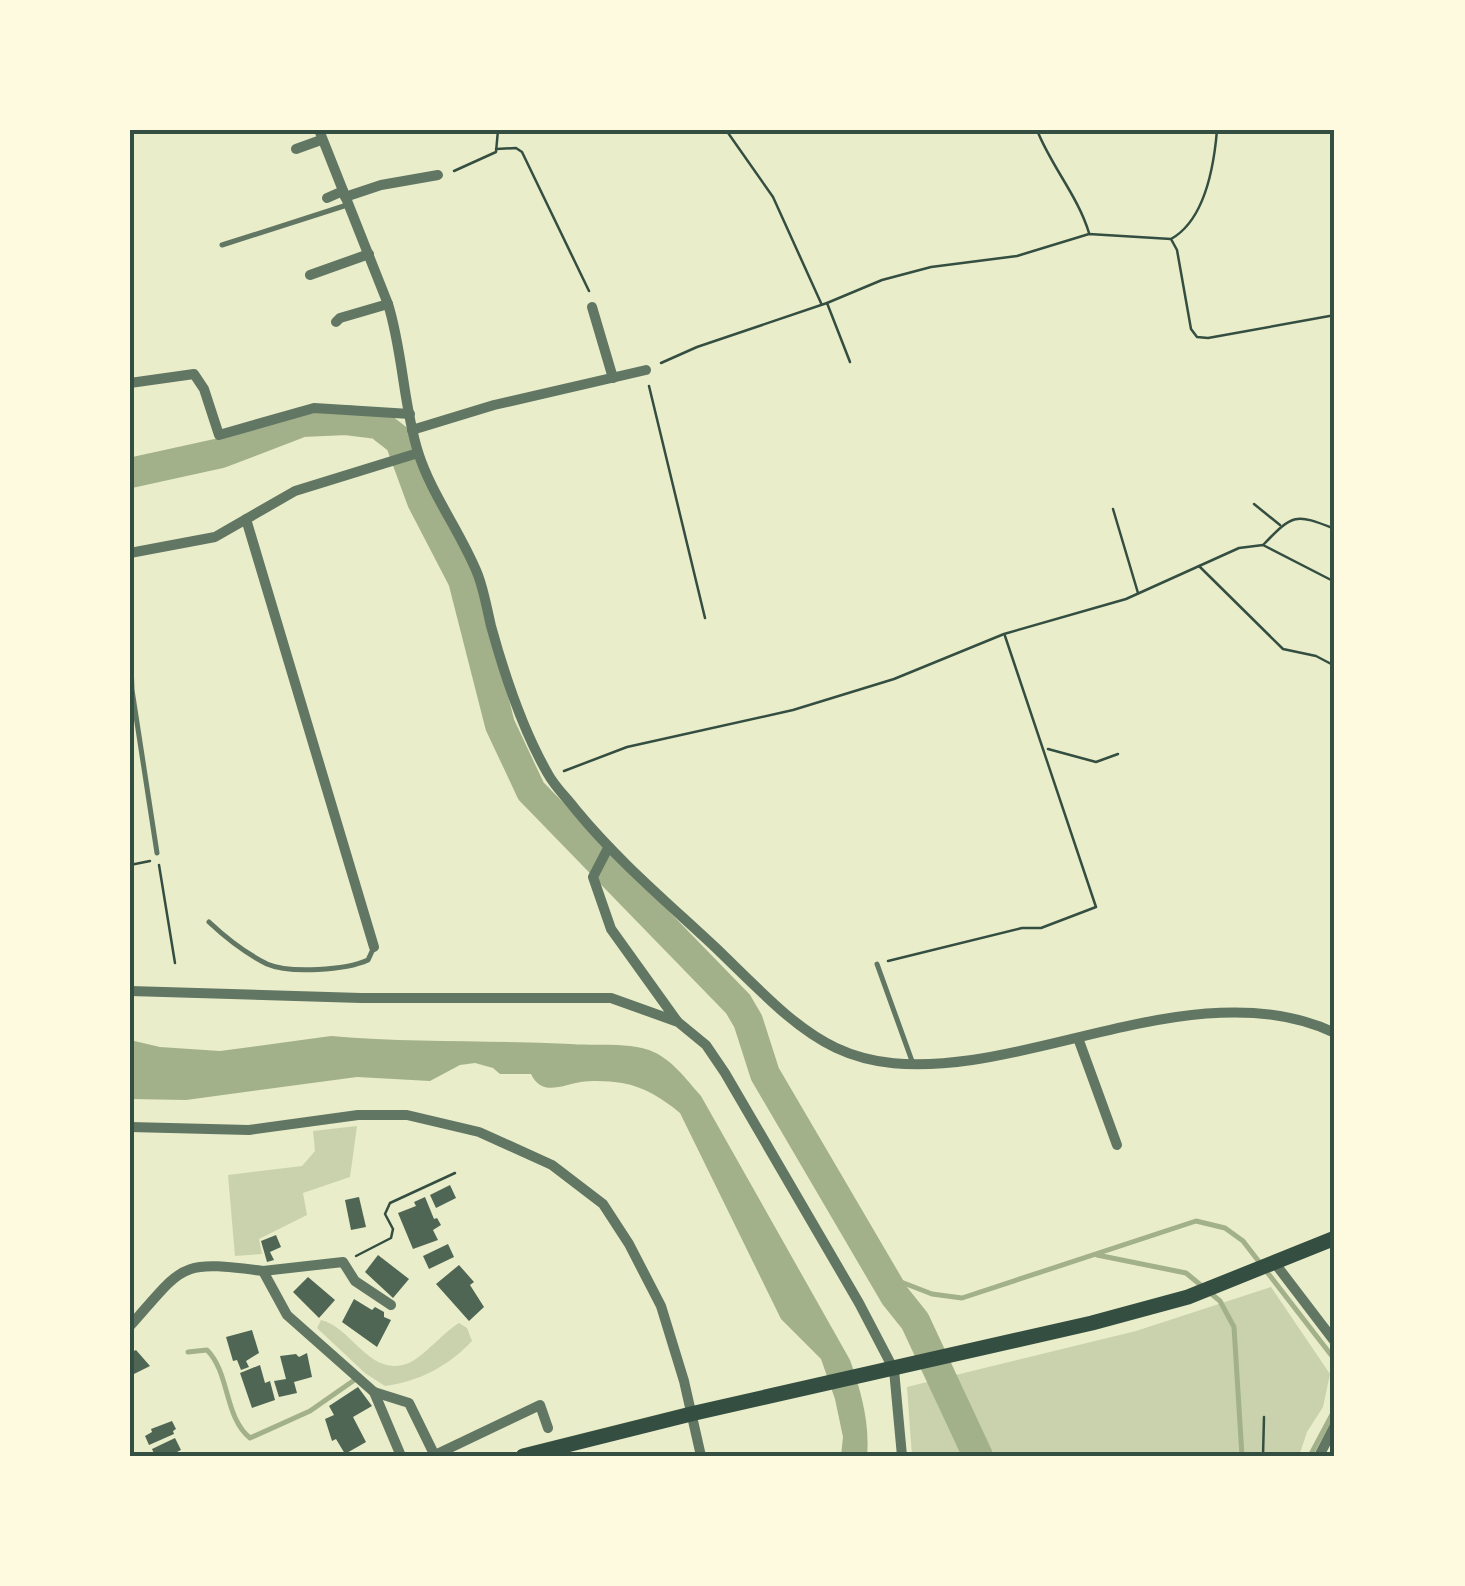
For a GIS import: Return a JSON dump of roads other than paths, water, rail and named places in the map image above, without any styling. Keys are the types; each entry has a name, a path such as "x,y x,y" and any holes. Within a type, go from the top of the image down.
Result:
{"main road":[{"path":"523,1456 1188,1297 1335,1238"}],"street":[{"path":"296,149 320,135 370,254 388,304 418,453 478,575 512,698 549,776 608,848 815,1040 850,1056 913,1064 972,1060 1217,1012 1272,1012 1335,1032"},
{"path":"327,198 346,198 381,186 438,175"},
{"path":"310,275 370,254"},
{"path":"336,322 388,304"},
{"path":"592,307 613,378"},
{"path":"412,430 494,405 646,370"},
{"path":"130,383 194,374 204,389 220,435 314,408 410,414"},
{"path":"130,553 215,537 295,491 418,453"},
{"path":"246,519 374,947"},
{"path":"608,848 593,876 611,929 678,1022 706,1046 725,1072 859,1303 890,1371 902,1456"},
{"path":"130,991 361,998 611,998 678,1022"},
{"path":"1078,1038 1117,1144"},
{"path":"130,1127 249,1130 358,1114 408,1115 479,1132 552,1166 603,1204 630,1244 660,1306 684,1381 701,1456"},
{"path":"130,1326 174,1276 187,1268 208,1264 263,1271 343,1262 355,1281 391,1305"},
{"path":"1274,1262 1335,1342"},
{"path":"263,1271 287,1315 374,1392 409,1403 435,1456 540,1405 548,1428"},
{"path":"374,1392 400,1456"},
{"path":"1318,1456 1335,1425"}],"lane":[{"path":"222,245 346,198"},
{"path":"130,636 132,690 157,853"},
{"path":"209,922 269,965 298,969 352,967 368,960 374,947"},
{"path":"877,964 913,1064"}],"waterway":[{"path":"130,473 221,453 302,422 346,420 378,424 400,441 422,501 463,580 500,725 531,791 738,1004 748,1021 765,1074 895,1296 915,1321 978,1456"},
{"path":"883,1275 932,1294 962,1298 1196,1221 1225,1228 1243,1241 1335,1360"},
{"path":"1097,1255 1186,1273 1220,1301 1234,1327 1242,1456"},
{"path":"188,1352 207,1350 220,1370 236,1419 250,1438 310,1411 353,1381"},
{"path":"1310,1456 1335,1409"}]}
